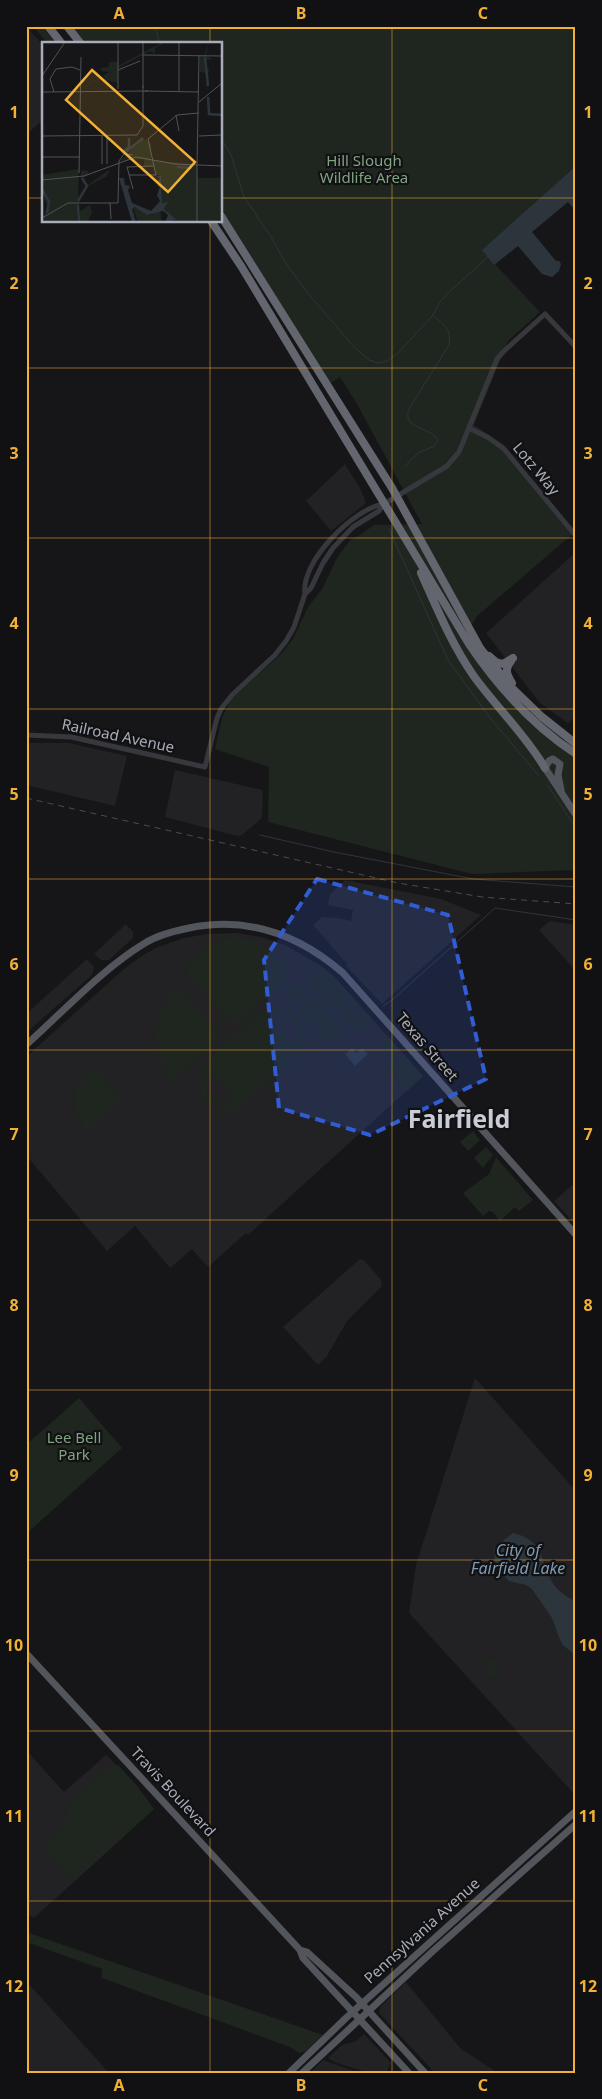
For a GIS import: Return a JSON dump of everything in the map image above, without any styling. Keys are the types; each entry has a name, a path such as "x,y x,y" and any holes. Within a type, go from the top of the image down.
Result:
{"highway":[{"path":"48,26 60,42"},
{"path":"67,26 79,42"},
{"path":"222,218 397,496 480,648 496,670 516,692 542,718 576,744"},
{"path":"212,222 242,266 469,644 494,679 526,714 576,754"},
{"path":"414,552 420,570 462,657 490,698 526,739 545,768"},
{"path":"480,648 499,663 505,663 513,658 507,665 506,672 516,692"}],"main road":[{"path":"561,790 558,775 560,764 554,760 549,761 545,768 576,815"},
{"name":"Texas Street","path":"26,1045 124,958 147,942 174,932 200,926 228,924 252,926 276,932 308,947 335,966 576,1235"},
{"name":"Travis Boulevard","path":"26,1653 300,1950 303,1958 409,2073"},
{"name":"Pennsylvania Avenue","path":"289,2073 352,2012 576,1811"},
{"name":"Pennsylvania Avenue","path":"302,2073 433,1951 576,1824"},
{"name":"Travis Boulevard","path":"300,1950 307,1952 362,2004 425,2073"}],"street":[{"path":"336,544 353,527 379,511 384,504 451,462 459,452 497,359 545,314 576,347"},
{"name":"Lotz Way","path":"469,428 489,438 504,449 576,536"},
{"path":"305,594 304,586 313,565 328,543 366,510 375,505 384,504"},
{"path":"305,594 311,588 323,563 342,534 340,531"},
{"name":"Railroad Avenue","path":"26,735 71,737 205,767 221,709 232,695 275,655 286,641 294,627 305,594"}],"highlighted area":[{"path":"317,879 448,915 486,1079 370,1135 279,1108 264,960"}],"shaded area":[{"path":"26,27 42,44 42,121 26,135"},
{"path":"345,464 361,490 366,503 331,531 306,501"},
{"path":"576,552 576,716 568,723 540,703 486,633"},
{"path":"26,743 69,743 127,756 115,806 26,785"},
{"path":"175,770 263,790 262,818 242,835 237,836 165,817"},
{"path":"345,880 441,899 481,915 382,1004 346,966 347,964 313,925 322,917 351,921 353,910 328,905 330,894"},
{"path":"550,921 576,925 576,971 539,930"},
{"path":"126,924 133,932 133,938 109,960 101,960 94,954"},
{"path":"237,933 261,937 285,945 320,965 334,976 423,1076 248,1235 246,1233 208,1267 192,1249 170,1268 135,1226 107,1251 26,1155 26,1057 125,968 143,955 158,947 184,938 207,934"},
{"path":"87,959 94,967 92,975 26,1033 26,1014"},
{"path":"576,1182 576,1225 554,1201"},
{"path":"360,1259 364,1260 381,1280 382,1286 347,1321 327,1356 318,1365 283,1327"},
{"path":"475,1378 576,1491 576,1796 409,1613 416,1565"},
{"path":"26,1750 64,1792 106,1755 137,1786 154,1809 34,1918 30,1915 26,1918"},
{"path":"26,1981 102,2065 109,2073 26,2073"},
{"path":"406,1982 461,2049 498,2073 435,2073 379,2013 380,2007"},
{"path":"364,2034 391,2063 386,2073 369,2073 334,2062 328,2058 342,2045 356,2041"},
{"path":"323,2060 360,2073 310,2073"}],"green space":[{"path":"33,26 42,26 55,42 46,42"},
{"name":"Hill Slough Wildlife Area","path":"67,26 576,26 576,182 491,260 540,312 508,341 474,425 503,444 575,532 477,616 464,638 576,753 576,870 472,874 268,822 269,767 215,749 222,718 231,699 279,656 293,639 308,607 322,589 337,558 350,540 374,525 422,524 357,404 340,377 328,385 222,218 222,42 79,42"},
{"path":"237,937 262,945 269,950 282,963 289,978 239,1022 229,1022 185,971 193,958 206,947 222,940"},
{"path":"319,968 324,973 312,984 307,979"},
{"path":"325,974 330,979 318,990 313,984"},
{"path":"332,981 337,986 325,997 320,992"},
{"path":"299,982 304,988 292,999 287,993"},
{"path":"178,986 219,1032 218,1041 173,1081 165,1070 160,1058 156,1033 162,1008"},
{"path":"338,988 343,993 331,1004 326,999"},
{"path":"305,989 310,995 298,1006 293,1000"},
{"path":"344,995 349,1000 337,1011 332,1006"},
{"path":"313,996 320,1003 305,1016 298,1009"},
{"path":"351,1002 356,1007 343,1018 339,1013"},
{"path":"321,1004 327,1012 313,1025 306,1017"},
{"path":"273,1008 286,1010 300,1022 304,1041 307,1039 311,1043 230,1116 226,1111 229,1109 213,1105 203,1096 199,1083 201,1070 208,1059 257,1015","holes":["270,1014 284,1015 294,1023 298,1034 296,1047 267,1016","207,1069 236,1100 236,1101 221,1101 211,1095 205,1083"]},
{"path":"357,1009 362,1014 350,1025 345,1020"},
{"path":"328,1013 335,1021 321,1034 314,1026"},
{"path":"364,1016 369,1022 356,1033 351,1027"},
{"path":"336,1022 343,1029 329,1043 322,1035"},
{"path":"387,1035 401,1051 393,1059 379,1043"},
{"path":"404,1054 423,1076 407,1091 386,1069"},
{"path":"94,1066 119,1098 119,1101 87,1131 77,1114 76,1097 81,1081"},
{"path":"473,1131 480,1140 468,1151 460,1142"},
{"path":"486,1147 493,1155 483,1168 474,1158"},
{"path":"496,1157 533,1200 519,1211 515,1207 500,1221 493,1212 489,1211 483,1216 463,1193 489,1174"},
{"name":"Lee Bell Park","path":"79,1398 122,1448 26,1534 26,1445"},
{"path":"495,1658 500,1675 490,1678 485,1661"},
{"path":"114,1764 118,1765 137,1786 154,1809 75,1881 43,1845 65,1825 69,1805"},
{"path":"26,1932 323,2035 305,2052 299,2053 290,2047 102,1978 102,1969 26,1942"}],"water":[{"path":"576,166 576,211 568,202 532,232 556,261 559,261 561,264 559,271 552,277 542,274 518,246 494,265 482,250"},
{"path":"352,1048 356,1053 362,1048 368,1054 355,1066 345,1054"},
{"name":"City of Fairfield Lake","path":"513,1533 527,1538 535,1545 554,1584 562,1593 576,1601 576,1656 563,1645 552,1618 532,1589 526,1585 509,1581 495,1567 494,1548"}],"waterway":[{"path":"155,26 159,42"},
{"path":"222,140 231,155 244,197 285,262 306,291 354,347 369,360 378,363 387,361 398,353 433,315 440,302 449,292 488,257"},
{"path":"405,466 418,453 434,446 438,440 432,434 415,426 408,419 408,412 412,404 449,345 448,331 433,315"},
{"path":"389,529 448,660 491,719 539,776"},
{"path":"548,786 576,828"},
{"path":"260,835 334,852 473,879 576,887"},
{"path":"383,1006 495,908 576,920"}],"railway":[{"path":"26,798 398,883 482,897 576,904"}],"district":[{"name":"Fairfield","path":"459,1119"}]}
